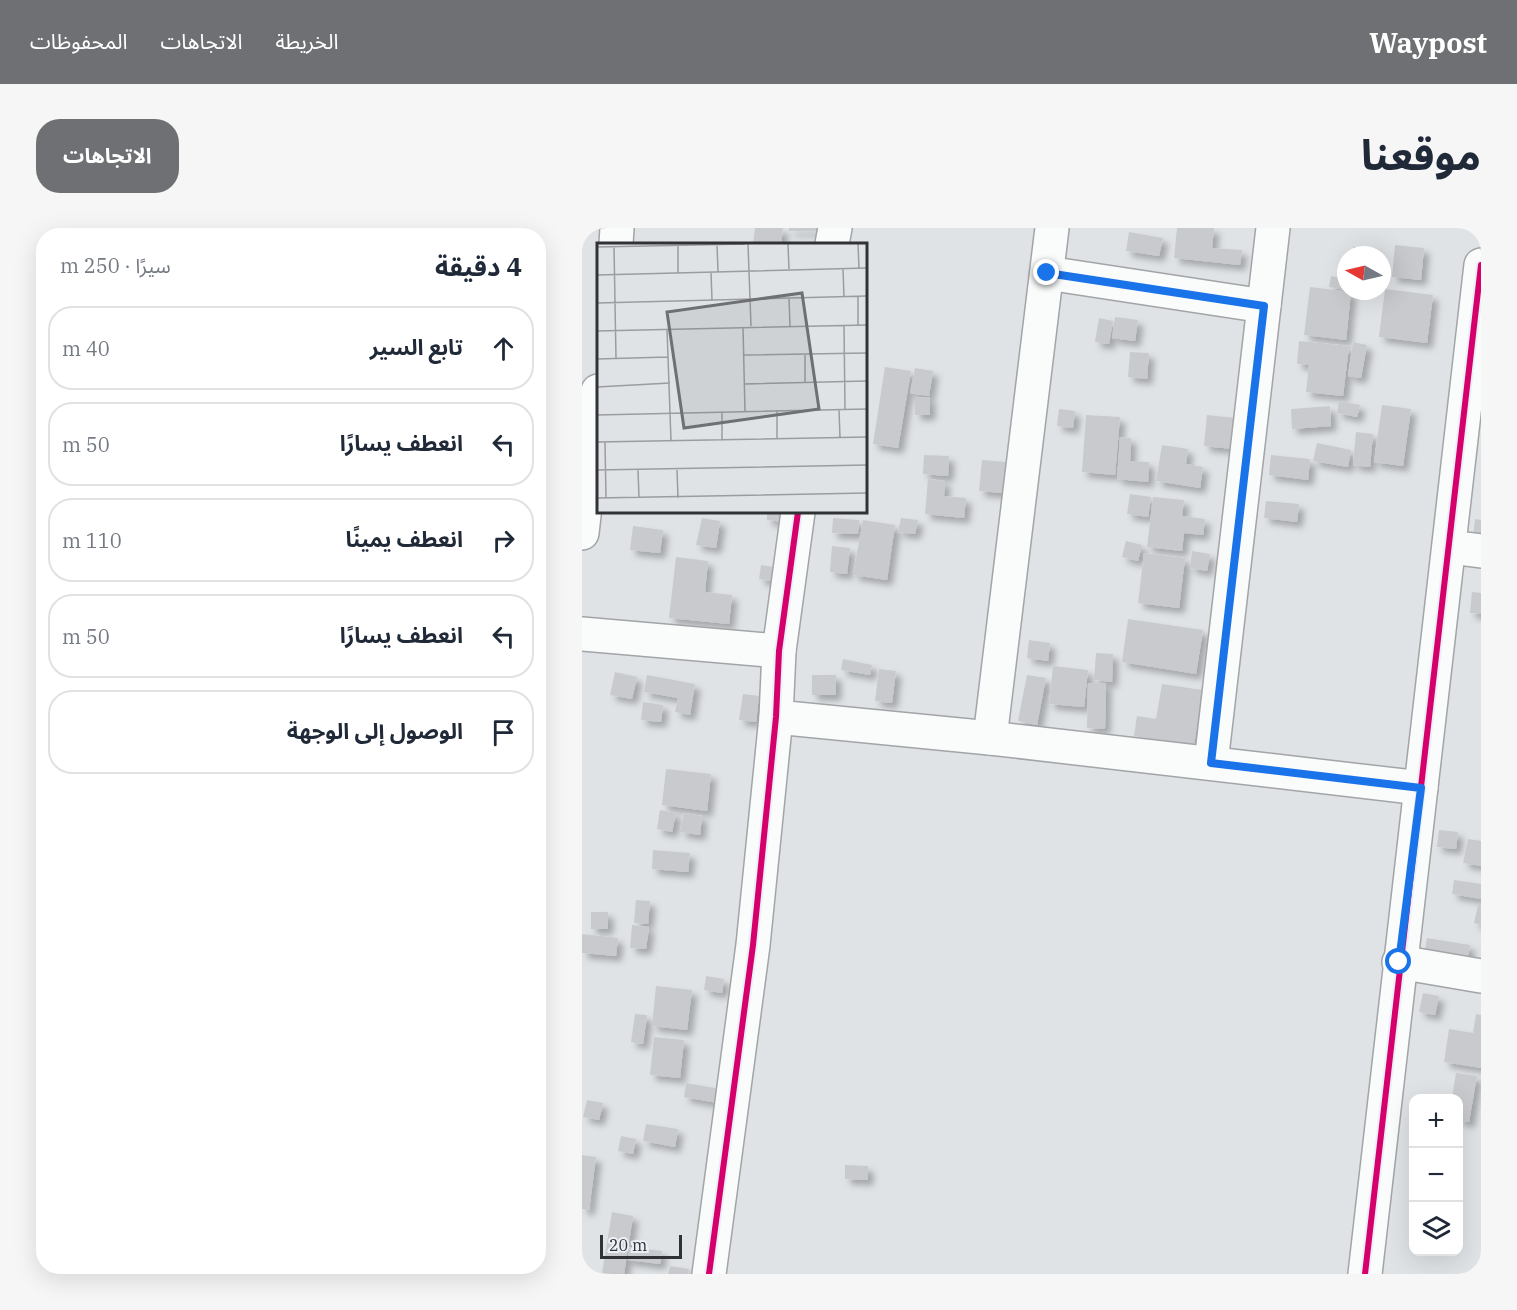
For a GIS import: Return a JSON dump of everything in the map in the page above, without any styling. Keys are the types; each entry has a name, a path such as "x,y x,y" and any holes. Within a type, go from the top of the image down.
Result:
{"street":[{"path":"616,243 617,228"},
{"path":"832,243 835,228"},
{"path":"990,738 1053,228"},
{"path":"1211,763 1273,228"},
{"path":"1365,1274 1399,962 1481,265"},
{"path":"1047,273 1264,306"},
{"path":"582,533 597,400"},
{"path":"709,1274 753,945 776,717 779,651 798,513"},
{"path":"1449,547 1481,551"},
{"path":"582,634 779,651"},
{"path":"776,717 990,738 1421,788"},
{"path":"1399,962 1481,976"}],"building":[{"path":"755,228 783,228 781,243 753,243"},
{"path":"789,228 818,228 818,231 789,231"},
{"path":"1177,228 1214,228 1212,248 1242,250 1240,265 1174,258"},
{"path":"1129,232 1163,238 1159,256 1126,251"},
{"path":"1395,245 1424,248 1421,280 1392,277"},
{"path":"1331,276 1337,277 1337,288 1329,287"},
{"path":"1310,287 1337,290 1337,300 1350,300 1346,340 1304,335"},
{"path":"1391,290 1433,295 1427,343 1379,337 1384,300 1391,300"},
{"path":"1115,317 1138,320 1135,341 1112,338"},
{"path":"1099,318 1113,321 1109,344 1095,342"},
{"path":"1299,341 1349,346 1343,396 1306,392 1309,365 1297,364"},
{"path":"1353,342 1367,345 1361,378 1348,376"},
{"path":"1130,352 1149,353 1147,379 1128,377"},
{"path":"885,367 911,371 898,448 873,444"},
{"path":"915,368 933,371 929,396 910,393"},
{"path":"915,397 930,397 930,415 915,415"},
{"path":"1339,401 1360,405 1357,417 1337,413"},
{"path":"1382,405 1411,409 1403,466 1374,462"},
{"path":"1330,406 1331,426 1292,429 1291,409"},
{"path":"1059,409 1075,411 1073,428 1057,426"},
{"path":"1086,415 1120,417 1115,475 1082,472"},
{"path":"1207,415 1236,418 1233,449 1204,446"},
{"path":"1356,432 1373,434 1370,467 1353,465"},
{"path":"1120,437 1131,438 1130,461 1149,462 1148,482 1117,479"},
{"path":"1317,443 1351,450 1348,467 1313,461"},
{"path":"1162,445 1188,449 1186,464 1203,467 1200,488 1156,481"},
{"path":"924,455 949,456 948,476 923,474"},
{"path":"1271,455 1310,459 1308,480 1269,475"},
{"path":"982,460 1006,462 1003,493 979,491"},
{"path":"928,479 945,481 944,496 966,498 964,518 925,514"},
{"path":"1130,494 1151,497 1148,517 1127,514"},
{"path":"1153,497 1184,500 1182,516 1205,519 1203,535 1184,533 1182,551 1147,547"},
{"path":"1266,501 1299,504 1297,522 1264,518"},
{"path":"767,513 786,513 785,522 767,520"},
{"path":"702,518 720,521 716,548 696,545"},
{"path":"833,518 859,520 858,534 832,533"},
{"path":"901,518 918,520 915,534 898,532"},
{"path":"1475,519 1481,520 1481,539 1473,538"},
{"path":"863,520 895,525 887,580 853,575"},
{"path":"633,526 663,530 660,553 630,550"},
{"path":"1126,541 1142,545 1138,561 1122,557"},
{"path":"832,546 850,548 847,574 830,572"},
{"path":"1192,551 1210,554 1207,571 1190,568"},
{"path":"1144,553 1185,558 1179,608 1138,603"},
{"path":"676,557 708,561 705,592 732,595 729,624 669,618"},
{"path":"761,565 778,568 776,582 759,579"},
{"path":"1472,592 1481,593 1481,614 1470,613"},
{"path":"1128,619 1203,630 1196,674 1122,662"},
{"path":"1029,640 1050,643 1048,661 1027,658"},
{"path":"1096,653 1113,654 1112,682 1094,680"},
{"path":"843,659 872,665 870,675 841,670"},
{"path":"1053,666 1088,670 1084,707 1049,704"},
{"path":"879,669 896,671 892,703 875,701"},
{"path":"615,672 637,677 632,699 610,695"},
{"path":"647,675 695,684 690,715 675,712 678,698 644,692"},
{"path":"812,675 836,675 836,695 812,695"},
{"path":"1027,675 1046,678 1037,725 1018,721"},
{"path":"1088,683 1106,683 1105,729 1087,728"},
{"path":"1162,684 1202,690 1194,746 1134,736 1137,716 1156,719"},
{"path":"743,694 759,696 756,722 739,720"},
{"path":"643,702 663,705 661,722 641,720"},
{"path":"666,769 711,774 707,811 662,805"},
{"path":"660,810 676,813 672,832 657,829"},
{"path":"684,813 702,816 700,835 680,832"},
{"path":"1439,830 1458,832 1456,849 1437,847"},
{"path":"1468,839 1481,841 1481,866 1463,863"},
{"path":"653,850 690,853 688,872 652,869"},
{"path":"1454,880 1481,884 1481,899 1452,894"},
{"path":"636,900 650,901 648,924 634,923"},
{"path":"1478,905 1481,905 1481,925 1474,923"},
{"path":"591,912 608,912 608,929 591,929"},
{"path":"632,925 649,927 646,949 630,948"},
{"path":"582,934 618,938 616,956 582,953"},
{"path":"1427,938 1470,945 1467,963 1424,955"},
{"path":"706,976 724,979 722,993 704,990"},
{"path":"656,986 692,990 687,1030 652,1026"},
{"path":"1423,993 1439,996 1435,1015 1419,1012"},
{"path":"635,1014 647,1015 643,1044 631,1042"},
{"path":"1476,1014 1481,1015 1481,1068 1444,1062 1449,1029 1473,1033"},
{"path":"654,1037 684,1040 680,1078 650,1075"},
{"path":"1456,1073 1477,1076 1469,1122 1463,1121 1463,1094 1453,1094"},
{"path":"686,1083 726,1090 723,1104 684,1097"},
{"path":"587,1100 603,1103 599,1120 583,1117"},
{"path":"646,1124 678,1129 675,1147 643,1141"},
{"path":"621,1136 636,1139 633,1154 618,1151"},
{"path":"582,1155 596,1157 589,1210 582,1209"},
{"path":"845,1165 868,1166 868,1180 845,1179"},
{"path":"612,1212 633,1216 624,1274 602,1273"},
{"path":"629,1247 662,1251 660,1264 628,1260"},
{"path":"670,1266 689,1269 688,1274 668,1274"}],"cycle path":[{"path":"1365,1274 1481,265"},
{"path":"709,1274 753,945 776,717 779,651 798,513"}],"route":[{"path":"1047,273 1264,306 1211,763 1421,788 1399,962"}]}
